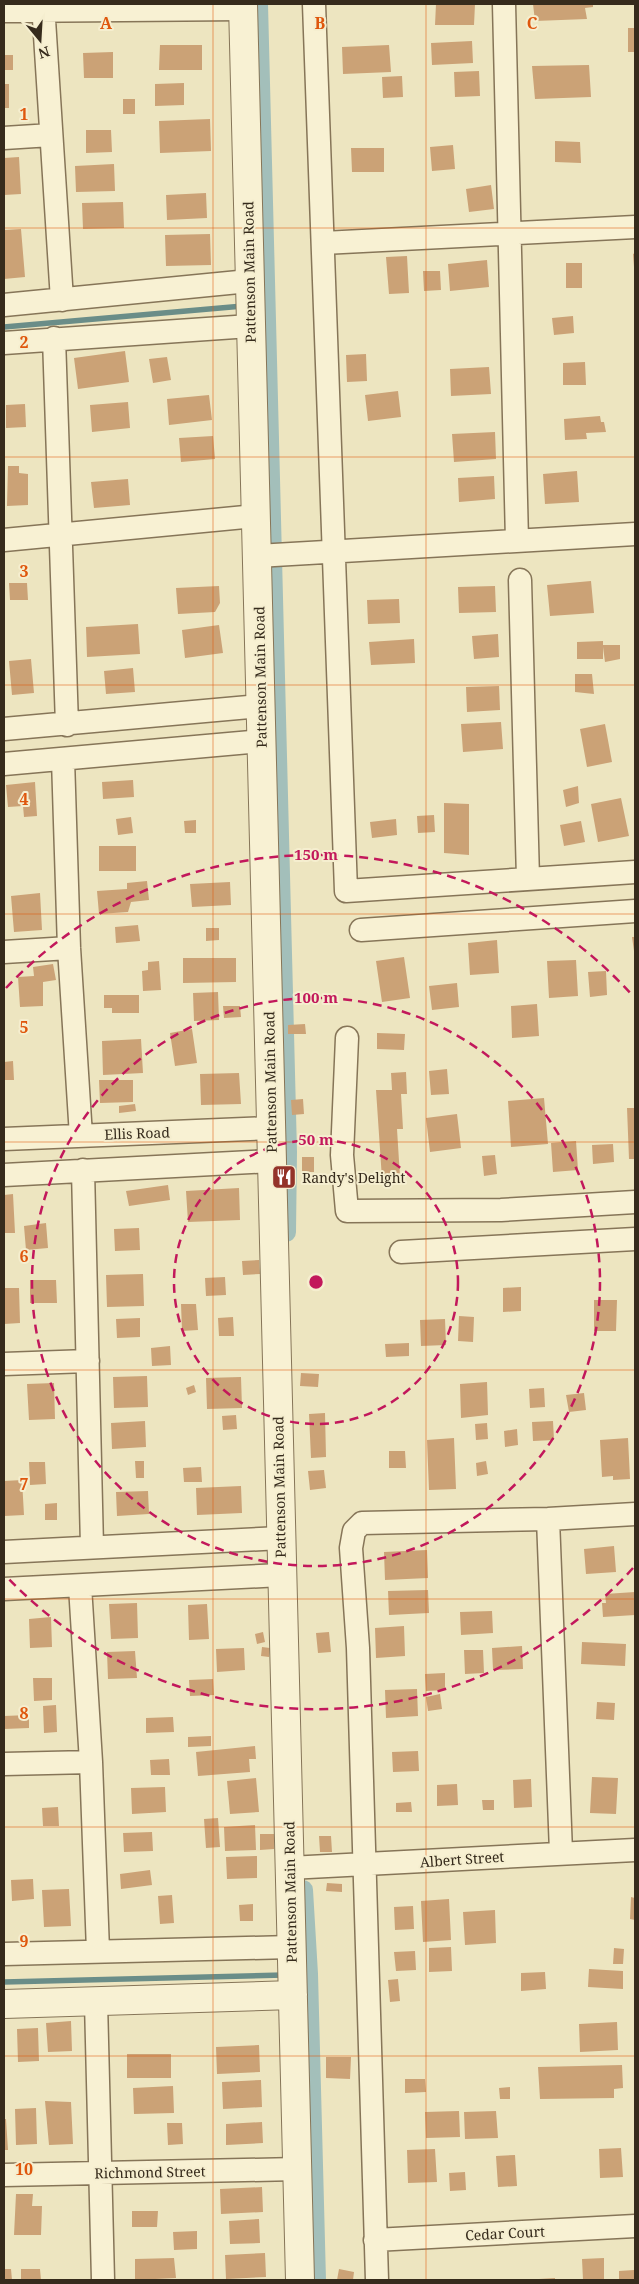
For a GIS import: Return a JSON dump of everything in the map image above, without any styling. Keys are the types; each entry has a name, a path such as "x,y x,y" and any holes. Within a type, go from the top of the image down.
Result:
{"street":[{"path":"314,4 330,553 346,891 635,872"},
{"path":"504,4 517,541"},
{"path":"4,11 43,7 243,6"},
{"name":"Pattenson Main Road","path":"243,6 256,516 261,556 260,706 281,1559 302,1868 291,1948 300,2280"},
{"path":"43,7 62,300"},
{"path":"4,138 51,135"},
{"path":"322,243 635,227"},
{"path":"4,305 62,300 250,304"},
{"path":"4,343 54,338 250,304"},
{"path":"54,338 67,724"},
{"path":"4,540 256,516"},
{"path":"261,556 635,534"},
{"path":"520,580 528,879"},
{"path":"4,728 260,706"},
{"path":"4,764 261,741"},
{"path":"63,759 69,948 81,1136"},
{"path":"361,930 635,911"},
{"path":"4,952 69,948"},
{"path":"347,1038 342,1146 347,1211 482,1210 635,1202"},
{"name":"Ellis Road","path":"4,1138 271,1128"},
{"path":"4,1175 272,1161"},
{"path":"83,1170 92,1547"},
{"path":"576,1206 578,1242"},
{"path":"401,1252 635,1239"},
{"path":"4,1364 88,1361"},
{"path":"377,2280 374,2240 358,1648 351,1548 354,1531 362,1523 548,1519 635,1514"},
{"path":"548,1519 561,1852"},
{"path":"4,1552 92,1547 281,1559"},
{"path":"4,1589 80,1586 281,1559"},
{"path":"80,1586 91,1762 98,1952"},
{"path":"4,1764 91,1762"},
{"name":"Albert Street","path":"302,1868 561,1852 635,1850"},
{"path":"4,1954 291,1948"},
{"path":"4,2004 293,1995"},
{"path":"96,2002 102,2280"},
{"name":"Richmond Street","path":"4,2174 297,2169"},
{"name":"Cedar Court","path":"374,2240 635,2226"}],"building":[{"path":"436,4 475,4 474,25 435,25"},
{"path":"533,4 593,4 593,7 585,8 587,19 535,21"},
{"path":"628,28 635,28 635,52 628,52"},
{"path":"472,41 473,63 432,65 431,43"},
{"path":"160,45 202,45 202,70 159,70"},
{"path":"389,45 391,72 343,74 342,47"},
{"path":"113,52 113,78 84,78 83,53"},
{"path":"4,55 13,55 13,70 4,70"},
{"path":"589,65 591,97 535,99 532,66"},
{"path":"479,71 480,96 455,97 454,72"},
{"path":"402,76 403,97 383,98 382,77"},
{"path":"184,83 184,105 155,106 155,84"},
{"path":"4,84 9,84 9,108 4,108"},
{"path":"123,99 135,99 135,114 123,114"},
{"path":"210,119 211,151 160,153 159,121"},
{"path":"86,130 111,130 112,152 86,153"},
{"path":"555,141 580,142 581,163 555,162"},
{"path":"453,145 455,169 432,171 430,147"},
{"path":"351,148 384,148 384,172 352,172"},
{"path":"19,157 21,194 4,195 4,158"},
{"path":"114,164 115,191 76,192 75,166"},
{"path":"491,185 494,209 469,212 466,189"},
{"path":"206,193 207,218 167,220 166,195"},
{"path":"123,202 124,228 83,229 82,203"},
{"path":"21,229 25,277 4,279 4,230"},
{"path":"210,234 211,265 166,266 165,235"},
{"path":"635,253 635,267 634,267 633,254"},
{"path":"407,256 409,293 389,294 386,257"},
{"path":"487,260 489,287 450,291 448,264"},
{"path":"566,263 582,263 582,288 566,288"},
{"path":"423,271 440,271 441,290 424,291"},
{"path":"573,316 574,333 554,335 552,318"},
{"path":"125,351 129,382 78,389 74,358"},
{"path":"366,354 367,381 347,382 346,355"},
{"path":"167,357 171,380 153,383 149,359"},
{"path":"585,362 586,385 563,385 563,363"},
{"path":"489,367 491,394 451,396 450,369"},
{"path":"398,391 401,417 368,421 365,395"},
{"path":"209,395 212,420 169,425 167,399"},
{"path":"128,402 130,428 92,432 90,405"},
{"path":"25,404 26,427 6,428 6,405"},
{"path":"600,416 601,422 604,422 606,432 586,433 587,439 565,440 564,419"},
{"path":"495,432 496,459 454,462 452,434"},
{"path":"213,436 215,459 181,462 179,438"},
{"path":"8,466 19,466 19,473 28,474 28,505 7,506"},
{"path":"577,471 579,502 545,504 543,474"},
{"path":"494,476 495,499 459,502 458,478"},
{"path":"128,479 130,505 94,508 91,482"},
{"path":"591,581 594,613 550,616 547,585"},
{"path":"9,583 27,583 28,600 10,600"},
{"path":"219,586 220,603 215,612 178,614 176,588"},
{"path":"495,586 496,612 459,613 458,587"},
{"path":"399,599 400,623 368,624 367,600"},
{"path":"138,624 140,654 87,657 86,627"},
{"path":"219,625 223,653 185,658 182,630"},
{"path":"498,634 499,657 474,659 472,636"},
{"path":"414,639 415,663 371,665 369,642"},
{"path":"603,641 603,645 620,645 620,659 605,662 603,647 603,659 577,659 577,642"},
{"path":"31,659 34,693 12,695 9,661"},
{"path":"133,668 135,692 106,694 104,671"},
{"path":"575,674 592,674 594,694 575,692"},
{"path":"499,686 500,710 467,712 466,687"},
{"path":"501,722 503,749 463,752 461,724"},
{"path":"605,724 612,762 587,767 580,729"},
{"path":"133,780 134,797 103,799 102,782"},
{"path":"35,782 37,816 24,817 23,806 8,807 6,785"},
{"path":"578,786 579,803 566,807 563,790"},
{"path":"621,798 629,836 598,842 591,804"},
{"path":"444,803 469,804 469,855 444,853"},
{"path":"434,815 435,832 418,833 417,816"},
{"path":"131,817 133,833 118,835 116,819"},
{"path":"396,819 397,835 372,838 370,822"},
{"path":"196,820 196,833 185,833 184,821"},
{"path":"581,821 585,842 564,846 560,825"},
{"path":"99,846 136,846 136,871 99,871"},
{"path":"147,881 149,900 131,902 128,912 99,914 97,891 127,889 127,883"},
{"path":"230,882 231,905 192,907 190,884"},
{"path":"40,893 42,930 14,932 11,896"},
{"path":"138,925 140,941 116,943 115,927"},
{"path":"206,928 219,928 219,940 206,941"},
{"path":"632,937 635,937 635,951 634,951"},
{"path":"497,940 499,973 470,975 468,943"},
{"path":"404,957 410,998 382,1002 376,961"},
{"path":"183,958 236,958 236,982 183,983"},
{"path":"576,960 578,996 549,998 547,961"},
{"path":"159,961 161,990 143,991 142,971 148,970 148,962"},
{"path":"53,964 56,980 43,982 43,1006 20,1007 18,977 34,976 33,967"},
{"path":"606,971 607,995 590,997 588,972"},
{"path":"457,983 459,1007 432,1010 429,986"},
{"path":"218,992 219,1020 194,1021 193,993"},
{"path":"104,995 139,995 139,1013 112,1013 112,1008 104,1008"},
{"path":"537,1004 539,1036 512,1038 511,1006"},
{"path":"223,1006 240,1006 241,1017 224,1018"},
{"path":"305,1024 306,1034 288,1034 288,1025"},
{"path":"192,1029 197,1063 175,1066 170,1033"},
{"path":"377,1033 405,1034 404,1050 377,1049"},
{"path":"141,1039 143,1073 103,1075 102,1041"},
{"path":"13,1061 14,1080 4,1080 4,1062"},
{"path":"447,1069 449,1094 431,1095 429,1071"},
{"path":"406,1072 407,1094 401,1094 403,1129 397,1129 400,1177 382,1179 376,1090 392,1090 391,1073"},
{"path":"239,1073 241,1104 201,1105 200,1074"},
{"path":"99,1080 133,1080 133,1102 100,1103"},
{"path":"544,1098 548,1144 511,1147 508,1101"},
{"path":"303,1099 304,1114 292,1115 291,1100"},
{"path":"135,1104 136,1111 119,1113 119,1106"},
{"path":"627,1108 635,1108 635,1159 629,1159"},
{"path":"457,1114 461,1148 430,1152 426,1118"},
{"path":"576,1141 578,1170 553,1172 551,1143"},
{"path":"613,1144 614,1162 593,1164 592,1145"},
{"path":"495,1155 497,1174 484,1176 482,1156"},
{"path":"302,1157 314,1157 314,1172 302,1172"},
{"path":"168,1185 170,1200 129,1206 126,1191"},
{"path":"239,1188 240,1220 188,1222 186,1191"},
{"path":"13,1194 15,1233 4,1233 4,1195"},
{"path":"46,1223 48,1248 26,1250 24,1226"},
{"path":"139,1228 140,1250 115,1251 114,1229"},
{"path":"259,1260 260,1274 243,1275 242,1261"},
{"path":"143,1274 144,1306 107,1307 106,1275"},
{"path":"225,1277 226,1295 206,1296 205,1278"},
{"path":"30,1280 56,1280 57,1303 30,1303"},
{"path":"521,1287 521,1311 503,1312 503,1288"},
{"path":"4,1288 19,1288 20,1323 4,1324"},
{"path":"594,1300 617,1300 616,1331 594,1331"},
{"path":"181,1304 196,1304 198,1330 182,1331"},
{"path":"459,1316 474,1317 473,1342 458,1341"},
{"path":"233,1317 234,1336 219,1336 218,1318"},
{"path":"140,1318 140,1337 117,1338 116,1319"},
{"path":"445,1319 446,1345 421,1346 420,1320"},
{"path":"409,1343 409,1356 386,1357 385,1344"},
{"path":"170,1346 171,1365 152,1366 151,1348"},
{"path":"301,1373 319,1374 318,1387 300,1386"},
{"path":"147,1376 148,1407 114,1408 113,1377"},
{"path":"241,1377 242,1408 207,1409 206,1378"},
{"path":"487,1382 488,1415 461,1418 460,1384"},
{"path":"54,1383 55,1419 29,1420 27,1384"},
{"path":"194,1385 196,1392 188,1395 186,1388"},
{"path":"544,1388 545,1407 530,1408 529,1389"},
{"path":"584,1393 586,1410 569,1412 566,1395"},
{"path":"325,1413 326,1457 311,1458 309,1414"},
{"path":"236,1415 237,1429 223,1430 222,1416"},
{"path":"145,1421 146,1447 112,1449 111,1423"},
{"path":"553,1421 554,1440 533,1441 532,1422"},
{"path":"487,1423 488,1439 476,1440 475,1424"},
{"path":"517,1429 518,1445 505,1447 504,1431"},
{"path":"454,1438 456,1489 429,1490 427,1440"},
{"path":"628,1438 630,1479 613,1480 613,1476 602,1477 600,1440"},
{"path":"389,1451 405,1451 406,1468 389,1468"},
{"path":"135,1461 144,1461 144,1478 136,1478"},
{"path":"486,1461 488,1474 477,1476 476,1463"},
{"path":"29,1462 45,1462 46,1484 30,1485"},
{"path":"201,1467 202,1482 184,1482 183,1468"},
{"path":"324,1470 326,1488 310,1490 308,1471"},
{"path":"22,1480 24,1515 4,1516 4,1481"},
{"path":"241,1486 242,1513 197,1515 196,1488"},
{"path":"148,1491 149,1514 117,1516 116,1492"},
{"path":"57,1503 57,1520 45,1520 45,1504"},
{"path":"614,1546 616,1572 586,1574 584,1549"},
{"path":"427,1550 428,1578 385,1580 384,1552"},
{"path":"428,1590 429,1613 389,1615 388,1591"},
{"path":"635,1592 635,1615 603,1617 602,1603 606,1603 605,1594"},
{"path":"137,1603 138,1638 111,1639 109,1604"},
{"path":"207,1604 209,1639 189,1640 188,1605"},
{"path":"492,1611 493,1633 461,1635 460,1612"},
{"path":"51,1617 52,1647 30,1648 29,1619"},
{"path":"404,1626 405,1656 376,1658 375,1628"},
{"path":"263,1632 265,1642 257,1644 255,1634"},
{"path":"329,1632 331,1652 318,1653 316,1633"},
{"path":"582,1642 626,1644 625,1666 581,1664"},
{"path":"522,1646 523,1669 493,1670 492,1648"},
{"path":"262,1647 270,1648 269,1657 261,1656"},
{"path":"244,1648 245,1670 217,1672 216,1649"},
{"path":"464,1650 483,1650 484,1673 465,1674"},
{"path":"135,1651 137,1678 108,1679 107,1652"},
{"path":"445,1673 445,1690 426,1691 425,1674"},
{"path":"33,1678 52,1678 52,1700 34,1701"},
{"path":"213,1679 214,1695 190,1696 189,1680"},
{"path":"417,1689 418,1716 386,1718 385,1690"},
{"path":"440,1694 442,1709 428,1711 426,1697"},
{"path":"597,1702 615,1703 614,1720 596,1719"},
{"path":"56,1705 57,1732 44,1733 43,1706"},
{"path":"29,1715 29,1728 4,1729 4,1716"},
{"path":"173,1717 174,1732 146,1733 146,1718"},
{"path":"211,1736 211,1746 188,1747 188,1737"},
{"path":"255,1746 256,1759 249,1759 250,1772 198,1776 196,1752"},
{"path":"418,1751 419,1771 393,1772 392,1752"},
{"path":"169,1759 170,1775 151,1775 150,1760"},
{"path":"592,1777 618,1778 616,1814 590,1813"},
{"path":"256,1778 259,1812 230,1814 227,1781"},
{"path":"531,1779 532,1807 514,1808 513,1780"},
{"path":"457,1784 458,1805 437,1806 437,1785"},
{"path":"165,1787 166,1812 132,1814 131,1788"},
{"path":"482,1800 494,1800 494,1810 483,1810"},
{"path":"411,1802 412,1812 396,1812 396,1803"},
{"path":"58,1807 59,1826 43,1826 42,1808"},
{"path":"218,1818 220,1847 206,1848 204,1819"},
{"path":"255,1825 256,1850 225,1851 224,1827"},
{"path":"152,1832 153,1851 124,1852 123,1833"},
{"path":"260,1834 274,1834 274,1849 260,1850"},
{"path":"319,1836 331,1836 332,1852 320,1852"},
{"path":"257,1856 257,1878 227,1879 226,1857"},
{"path":"150,1870 152,1885 121,1889 120,1874"},
{"path":"33,1879 34,1899 12,1901 11,1880"},
{"path":"327,1883 342,1884 342,1892 326,1891"},
{"path":"69,1889 71,1926 44,1927 42,1890"},
{"path":"172,1895 174,1923 160,1924 158,1896"},
{"path":"631,1897 635,1898 635,1920 630,1919"},
{"path":"449,1899 451,1940 423,1942 421,1901"},
{"path":"253,1904 253,1921 240,1921 239,1905"},
{"path":"413,1906 414,1929 395,1930 394,1907"},
{"path":"495,1910 496,1943 465,1945 463,1912"},
{"path":"451,1947 452,1971 429,1972 429,1948"},
{"path":"614,1948 624,1949 623,1964 613,1964"},
{"path":"415,1951 416,1970 396,1971 394,1952"},
{"path":"589,1969 623,1971 623,1989 588,1987"},
{"path":"545,1972 546,1989 521,1991 521,1973"},
{"path":"398,1979 400,2001 390,2002 388,1980"},
{"path":"71,2021 72,2051 48,2052 46,2023"},
{"path":"617,2022 618,2050 580,2052 579,2024"},
{"path":"38,2028 39,2061 18,2062 17,2029"},
{"path":"259,2045 260,2072 217,2074 216,2047"},
{"path":"127,2054 171,2054 171,2078 127,2078"},
{"path":"326,2057 351,2057 350,2079 326,2078"},
{"path":"622,2065 623,2088 614,2089 614,2098 540,2099 538,2067"},
{"path":"405,2079 425,2079 426,2092 405,2093"},
{"path":"261,2080 262,2107 223,2109 222,2082"},
{"path":"173,2086 174,2113 134,2114 133,2088"},
{"path":"510,2087 510,2099 500,2099 499,2088"},
{"path":"45,2101 71,2102 73,2144 49,2145"},
{"path":"36,2108 37,2144 16,2145 15,2109"},
{"path":"459,2111 460,2137 426,2138 425,2112"},
{"path":"496,2111 498,2138 465,2139 464,2112"},
{"path":"4,2119 6,2119 8,2150 4,2150"},
{"path":"262,2122 263,2143 226,2145 226,2124"},
{"path":"167,2123 182,2123 183,2144 168,2145"},
{"path":"621,2148 623,2177 600,2178 599,2149"},
{"path":"435,2149 437,2182 408,2183 407,2150"},
{"path":"515,2155 517,2186 498,2187 496,2156"},
{"path":"465,2172 466,2190 450,2191 449,2173"},
{"path":"262,2187 263,2212 221,2214 220,2189"},
{"path":"16,2194 33,2194 32,2206 42,2206 41,2235 14,2235"},
{"path":"132,2211 158,2211 157,2227 132,2227"},
{"path":"259,2219 260,2243 230,2244 229,2221"},
{"path":"197,2231 197,2249 174,2250 173,2232"},
{"path":"265,2253 266,2277 226,2279 225,2255"},
{"path":"174,2258 176,2278 135,2280 135,2259"},
{"path":"604,2258 604,2280 583,2280 582,2259"},
{"path":"4,2269 11,2269 12,2280 4,2280"},
{"path":"21,2269 40,2269 41,2280 21,2280"},
{"path":"339,2269 354,2272 353,2280 337,2280"},
{"path":"634,2270 634,2280 619,2280 619,2271"},
{"path":"555,2278 555,2280 539,2280 539,2279"}],"waterway":[{"path":"258,4 287,1152 286,1232"},
{"path":"4,327 243,306"},
{"path":"303,1890 308,1974 316,2280"},
{"path":"4,1982 284,1975"}],"place":[{"name":"Randy's Delight","path":"284,1177"}]}
